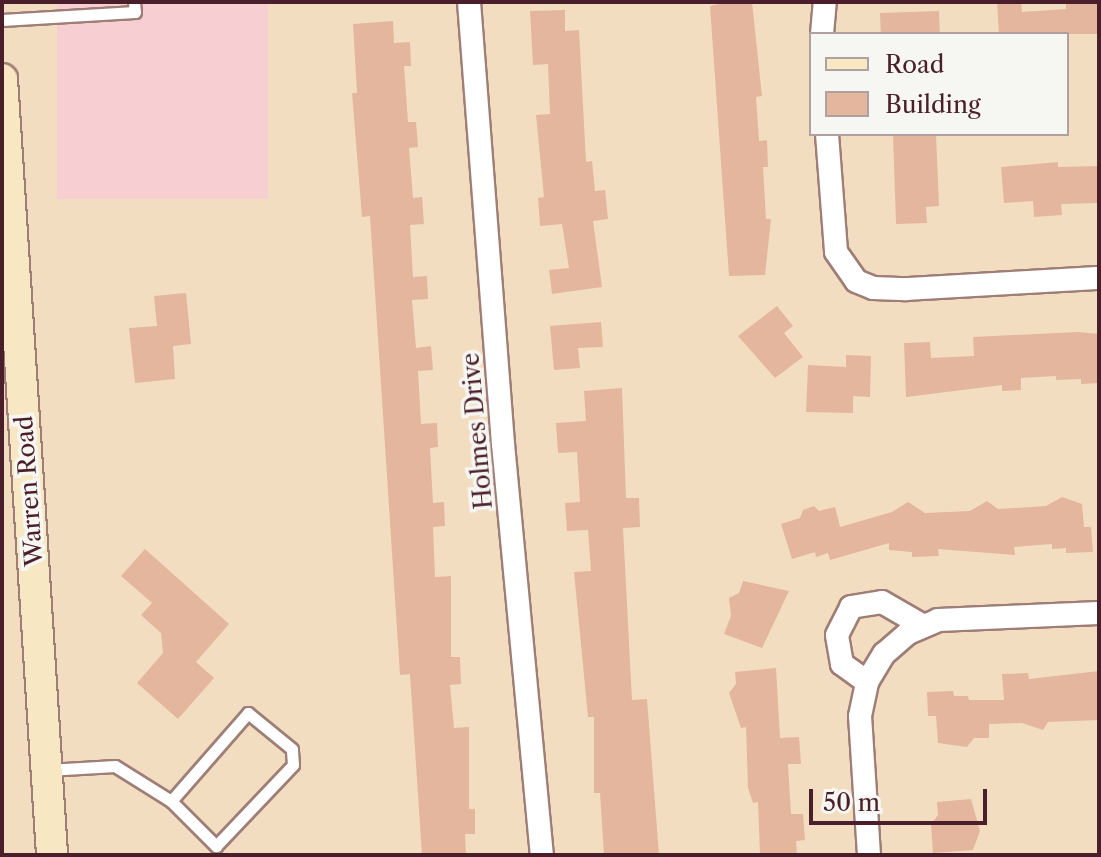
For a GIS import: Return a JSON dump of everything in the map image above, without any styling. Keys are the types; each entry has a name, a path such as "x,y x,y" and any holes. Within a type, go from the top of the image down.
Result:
{"main road":[{"name":"Warren Road","path":"2,98 52,855"}],"street":[{"name":"Holmes Drive","path":"469,2 503,444 542,855"},
{"path":"822,32 825,2"},
{"path":"827,136 836,252 856,281 873,288 907,289 1099,278"},
{"path":"867,682 842,664 837,635 851,607 882,602 922,625"},
{"path":"869,855 860,716 867,682 890,648 922,625 938,620 1099,613"}],"lane":[{"path":"2,20 135,12 134,2"},
{"path":"46,770 115,766 171,801 216,846 293,765 292,749 248,713 171,801"}],"shaded area":[{"path":"57,2 268,2 268,199 57,199"}],"building":[{"path":"752,2 762,96 756,97 759,141 767,140 768,167 763,167 766,219 771,219 765,275 729,276 710,6"},
{"path":"997,2 1021,2 1022,12 1066,9 1066,2 1099,2 1099,34 999,32"},
{"path":"565,10 565,31 579,30 586,162 592,161 595,191 605,190 608,219 593,221 602,287 552,294 549,270 569,268 562,224 540,226 538,198 544,197 536,115 550,114 548,64 533,65 530,11"},
{"path":"939,11 940,32 881,32 880,13"},
{"path":"393,21 394,43 410,42 411,66 404,66 408,122 416,122 418,147 409,148 413,198 422,197 424,224 410,225 413,277 427,276 428,299 412,300 416,348 431,346 433,370 418,371 421,424 437,423 438,447 430,448 433,503 444,502 445,526 433,527 435,577 451,576 451,657 460,657 461,684 450,685 454,728 469,727 469,809 475,809 475,834 465,834 466,855 422,855 410,674 400,675 370,216 362,217 352,93 357,93 353,24"},
{"path":"893,136 936,136 939,206 926,207 927,223 896,224"},
{"path":"1058,162 1058,167 1099,166 1099,203 1061,204 1062,215 1034,217 1033,201 1004,203 1001,167"},
{"path":"186,293 191,344 173,346 175,379 135,383 129,328 157,326 154,296"},
{"path":"777,306 793,326 784,333 803,357 775,378 738,336"},
{"path":"601,322 603,347 578,348 580,368 554,370 550,326"},
{"path":"1078,332 1099,334 1099,383 1081,384 1081,379 1056,380 1056,376 1021,378 1021,390 1002,391 1002,385 906,397 904,343 930,342 931,358 974,356 973,337"},
{"path":"846,355 871,356 870,397 853,396 853,413 806,412 808,365 846,367"},
{"path":"622,388 626,498 639,498 640,527 623,528 632,700 647,699 659,855 604,855 600,793 594,793 594,717 588,717 574,572 591,571 588,530 567,531 565,503 580,502 577,452 558,453 556,423 586,421 584,391"},
{"path":"1062,497 1082,504 1084,527 1091,527 1093,552 1066,553 1066,548 1052,549 1052,544 1014,547 1015,555 938,549 939,556 912,557 912,552 889,550 889,543 830,560 828,553 816,557 815,552 792,559 781,524 800,518 803,510 814,506 819,511 835,507 840,527 892,512 908,502 925,513 970,511 987,501 998,509 1046,506"},
{"path":"145,549 229,624 196,662 214,678 178,719 137,683 163,653 161,633 141,615 152,603 121,576"},
{"path":"743,581 789,591 762,648 724,634 731,616 729,598 739,593"},
{"path":"776,668 780,738 799,737 801,764 788,764 791,814 803,814 805,840 796,841 797,855 760,855 758,802 753,803 748,788 746,727 741,728 729,693 736,684 735,672"},
{"path":"1099,671 1099,720 1048,722 1043,730 1022,723 989,724 989,738 974,738 967,747 938,743 936,716 928,716 927,692 953,691 954,696 968,696 969,700 1004,700 1002,674 1028,673 1029,679"},
{"path":"971,799 980,831 973,850 933,853 931,824 938,815 937,802"}]}
